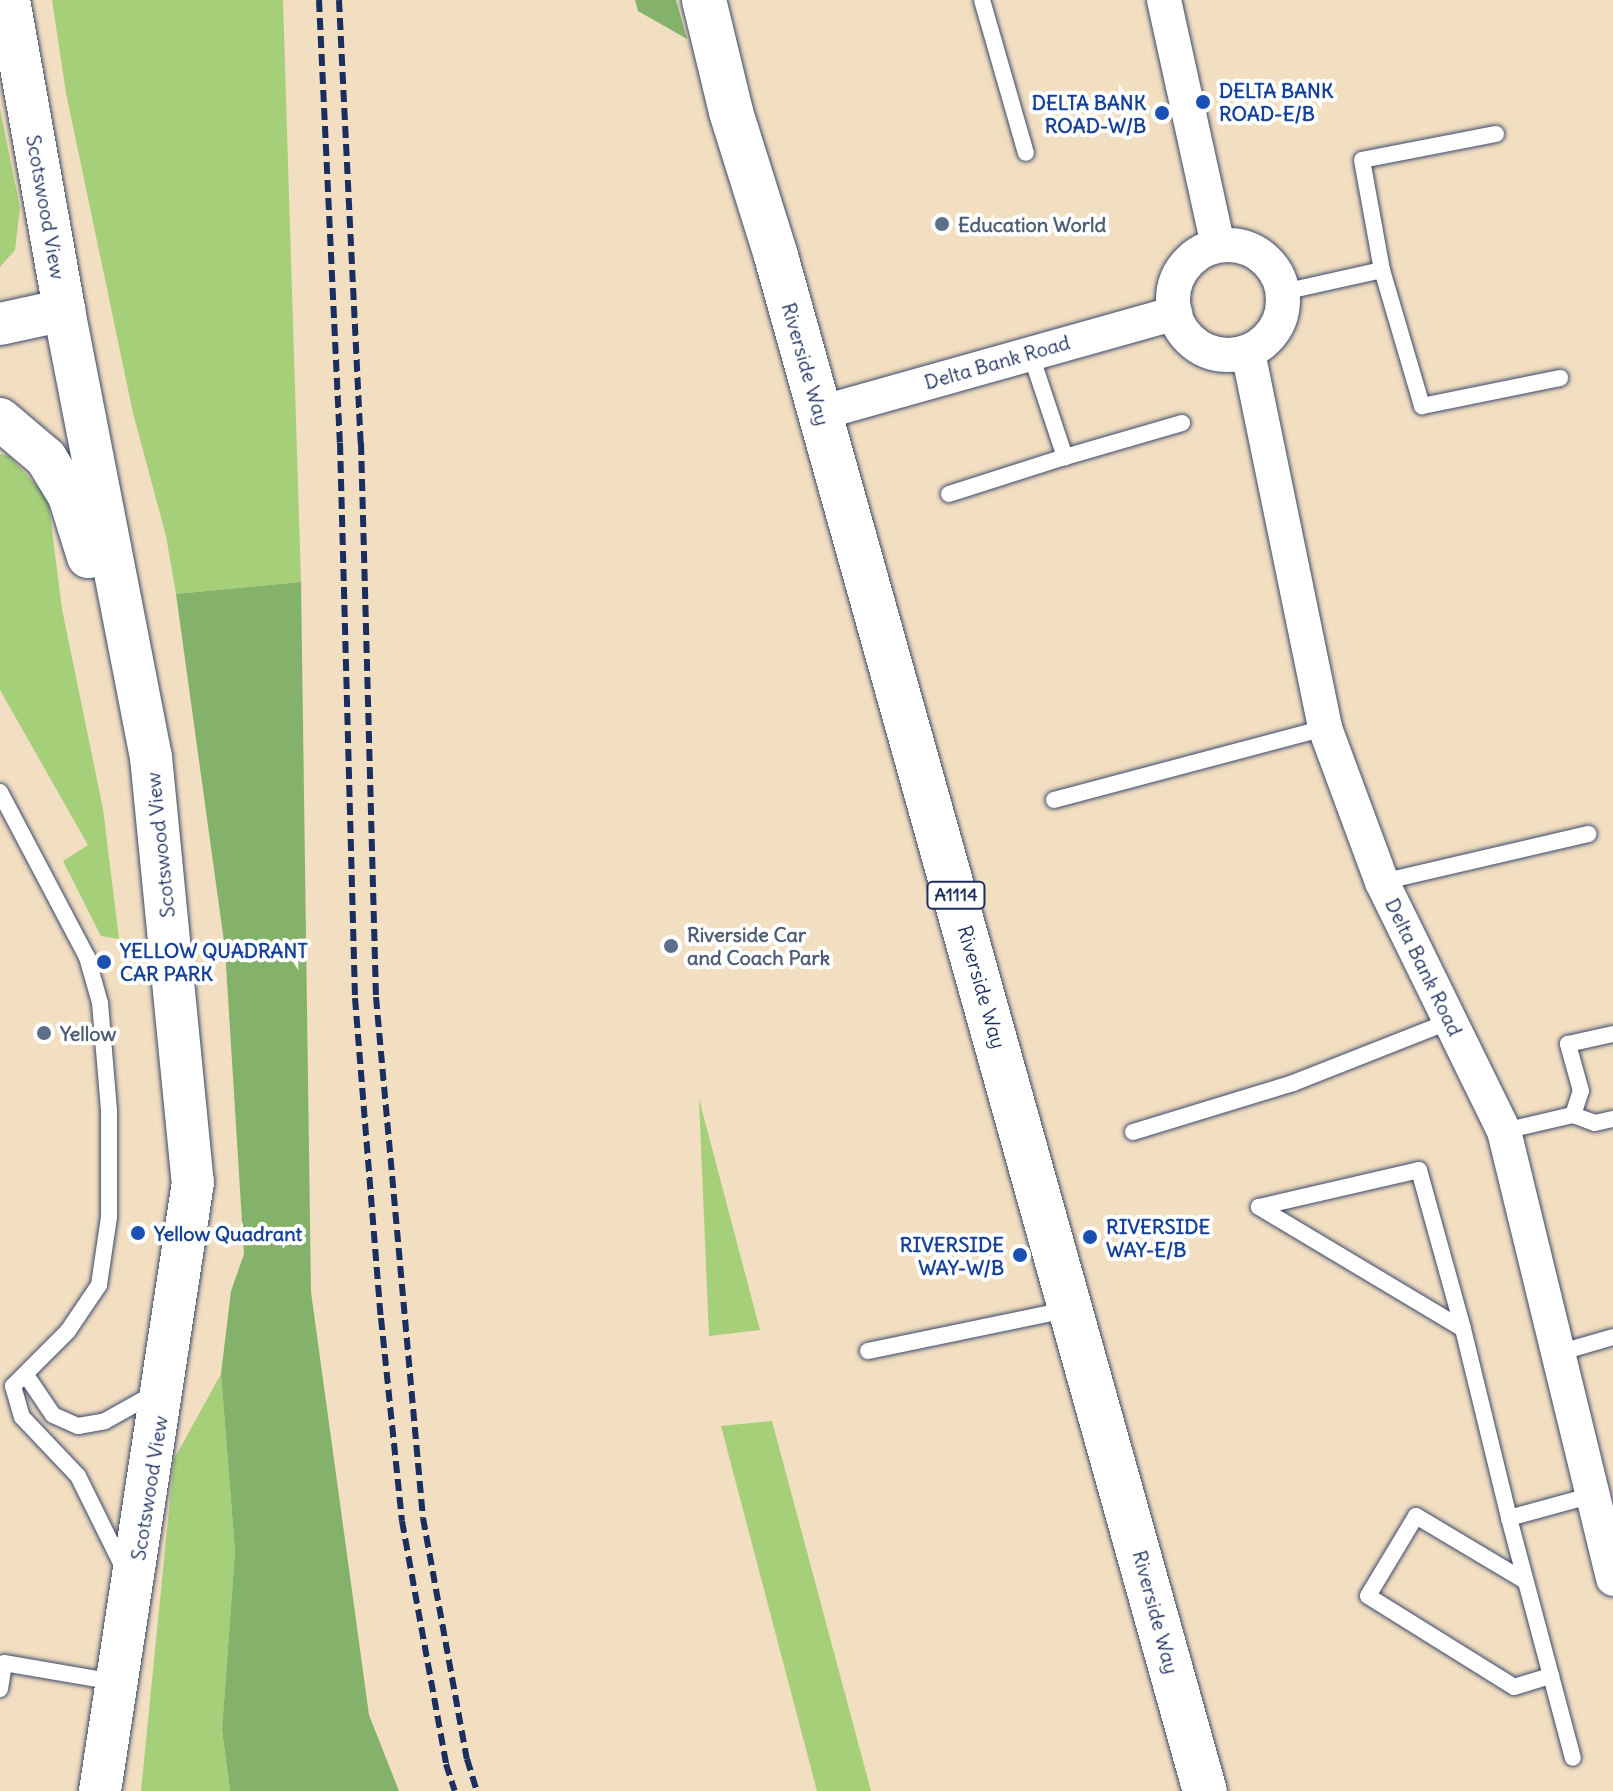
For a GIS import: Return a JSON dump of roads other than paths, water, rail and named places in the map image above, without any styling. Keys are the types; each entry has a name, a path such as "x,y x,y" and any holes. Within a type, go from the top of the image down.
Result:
{"main road":[{"name":"Riverside Way","path":"704,0 731,112 820,413 1073,1308 1205,1791"}],"street":[{"name":"Scotswood View","path":"9,0 64,310 151,757 193,1182 134,1589 100,1791"},
{"path":"1164,0 1218,245"},
{"path":"1218,245 1244,248 1267,261 1283,292 1282,311 1276,328 1264,342 1248,352 1220,353 1195,344 1175,313 1175,286 1187,262 1218,245"},
{"path":"0,324 64,310"},
{"name":"Delta Bank Road","path":"820,413 1175,313"},
{"name":"Delta Bank Road","path":"1248,352 1325,728 1382,882 1504,1131 1613,1579"},
{"path":"1,421 46,458 69,496 151,757"}],"lane":[{"path":"982,0 1026,153"},
{"path":"1496,134 1362,160 1382,270 1422,406 1560,378"},
{"path":"1283,292 1382,270"},
{"path":"1030,352 1065,457"},
{"path":"949,494 1182,423"},
{"path":"1054,800 1325,728"},
{"path":"0,792 87,957 100,1003 109,1111 109,1217 99,1285 68,1331 13,1386 22,1417 78,1476 134,1589"},
{"path":"1382,882 1589,834"},
{"path":"1133,1132 1293,1083 1450,1021"},
{"path":"1573,1115 1581,1091 1568,1044 1613,1034"},
{"path":"1504,1131 1573,1115 1595,1123 1613,1119"},
{"path":"1463,1329 1259,1207 1419,1170 1463,1329 1525,1581 1573,1758"},
{"path":"868,1351 1073,1308"},
{"path":"1558,1353 1613,1337"},
{"path":"26,1375 53,1415 78,1426 105,1421 164,1388"},
{"path":"1509,1518 1593,1495"},
{"path":"1525,1581 1416,1516 1368,1596 1514,1687 1551,1676"},
{"path":"0,1689 4,1663 118,1682"}],"railway":[{"path":"319,0 340,443 355,998 381,1318 402,1521 446,1764 455,1791"},
{"path":"339,0 361,443 376,997 423,1518 467,1759 477,1791"}],"place":[{"name":"DELTA BANK ROAD-E/B","path":"1203,102"},
{"name":"DELTA BANK ROAD-W/B","path":"1162,113"},
{"name":"Education World","path":"942,224"},
{"name":"Riverside Car and Coach Park","path":"671,946"},
{"name":"YELLOW QUADRANT CAR PARK","path":"104,962"},
{"name":"Yellow","path":"44,1033"},
{"name":"Yellow Quadrant","path":"138,1233"},
{"name":"RIVERSIDE WAY-E/B","path":"1090,1237"},
{"name":"RIVERSIDE WAY-W/B","path":"1020,1255"}]}
